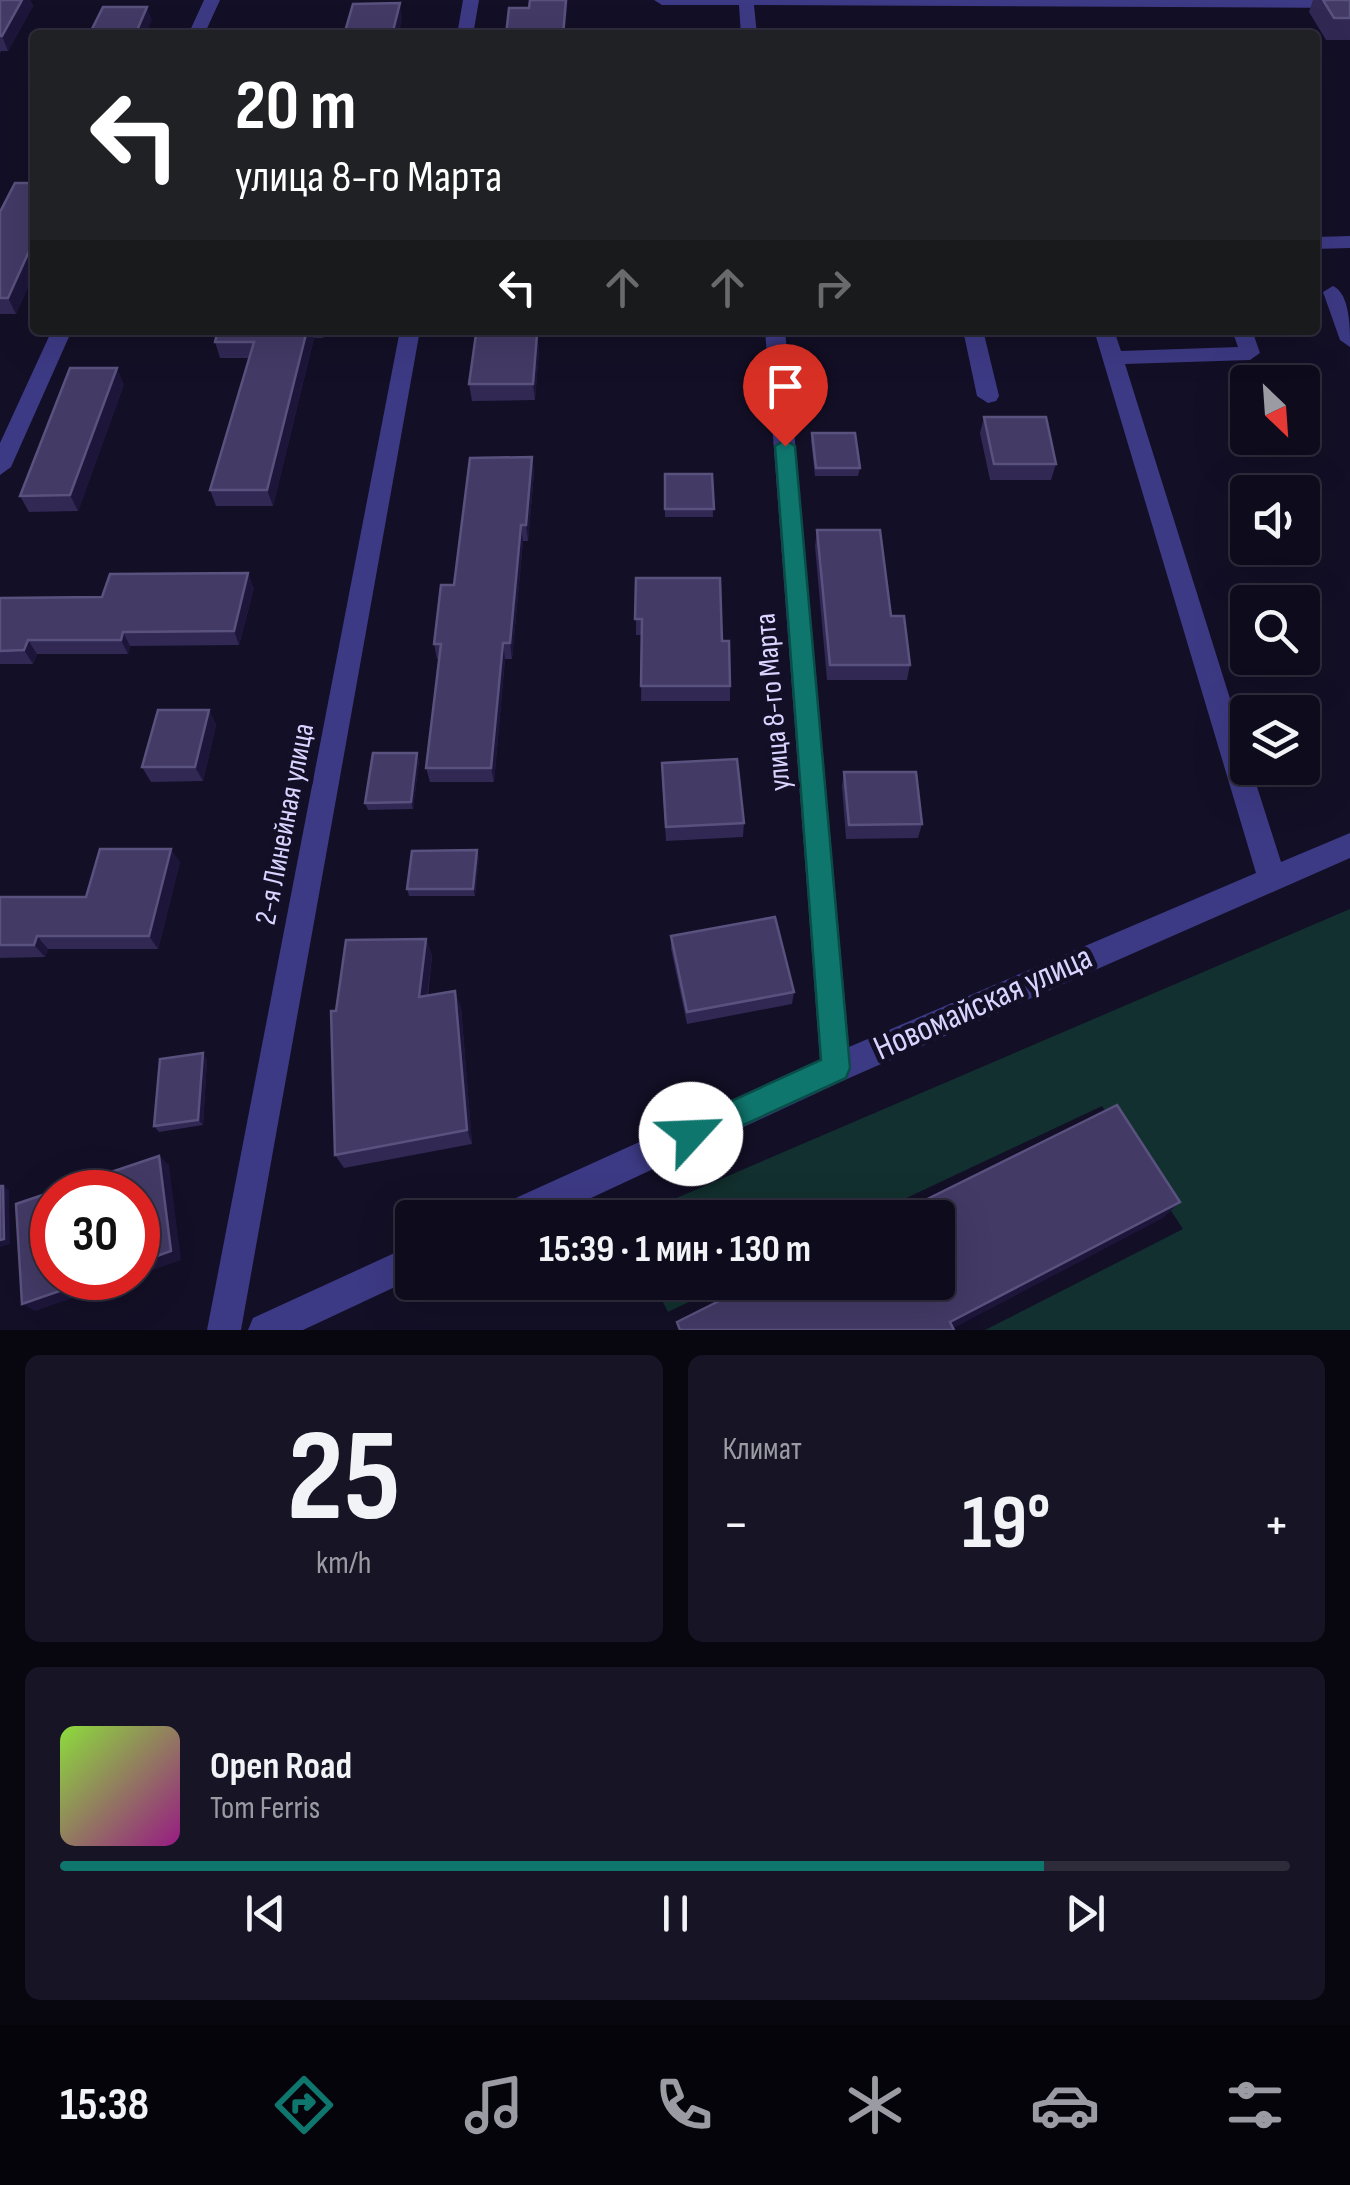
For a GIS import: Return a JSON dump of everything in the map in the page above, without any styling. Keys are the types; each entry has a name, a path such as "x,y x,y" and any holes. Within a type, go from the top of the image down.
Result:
{"street":[{"path":"198,30 212,0"},
{"path":"465,30 471,0"},
{"path":"662,0 1350,3"},
{"path":"746,1 749,30"},
{"path":"1320,243 1350,242"},
{"path":"1333,292 1350,340"},
{"path":"0,467 60,335"},
{"name":"2-я Линейная улица","path":"224,1330 409,335"},
{"name":"улица 8-го Марта","path":"775,335 836,1068"},
{"path":"973,335 988,396"},
{"path":"1106,335 1271,876"},
{"path":"1113,358 1250,353 1244,335"},
{"name":"Новомайская улица","path":"549,1200 836,1068 1271,876 1350,845"},
{"path":"266,1330 395,1270"}],"green space":[{"path":"1350,909 1350,1330 985,1330 1183,1229 1102,1106 902,1200 672,1200"},
{"path":"662,1300 693,1300 668,1312"}],"building":[{"path":"0,0 22,0 2,36 0,36"},
{"path":"530,0 566,0 563,30 507,30 509,8 529,8"},
{"path":"1323,0 1350,0 1350,18 1334,18"},
{"path":"400,3 393,30 345,30 353,4"},
{"path":"103,7 147,7 137,30 92,30"},
{"path":"15,183 30,183 30,249 8,298 0,298 0,212"},
{"path":"217,335 306,335 267,490 210,490 254,342 215,342"},
{"path":"476,335 537,335 533,384 469,384"},
{"path":"70,368 117,368 70,495 20,496"},
{"path":"984,417 1046,417 1056,464 994,464"},
{"path":"812,433 855,433 860,468 816,468"},
{"path":"532,457 510,643 503,643 491,768 426,768 441,644 434,644 441,585 454,585 470,458"},
{"path":"665,474 712,474 714,509 665,509"},
{"path":"817,530 880,530 891,616 904,616 910,665 830,665"},
{"path":"248,573 234,631 123,632 121,640 28,640 24,650 0,651 0,598 102,597 110,574"},
{"path":"636,578 720,578 722,641 729,641 730,686 641,686 642,619 635,619"},
{"path":"158,710 209,710 195,767 142,767"},
{"path":"373,753 417,753 411,802 365,803"},
{"path":"737,759 744,823 666,827 662,763"},
{"path":"844,772 916,772 922,824 849,825"},
{"path":"100,849 171,849 149,936 37,936 34,945 0,945 0,897 86,897"},
{"path":"477,850 473,889 407,889 412,851"},
{"path":"775,917 794,992 687,1012 671,936"},
{"path":"426,939 419,997 455,991 467,1130 335,1155 331,1011 336,1011 346,940"},
{"path":"203,1053 198,1120 154,1126 160,1059"},
{"path":"1117,1105 1180,1202 950,1322 954,1330 680,1330 677,1322 721,1300 955,1300 955,1200 925,1200"},
{"path":"159,1156 171,1251 160,1255 160,1170 117,1170"},
{"path":"0,1186 4,1239 0,1240"},
{"path":"30,1199 30,1300 34,1300 22,1304 16,1204"}],"route":[{"path":"691,1134 836,1068 785,446"}]}
